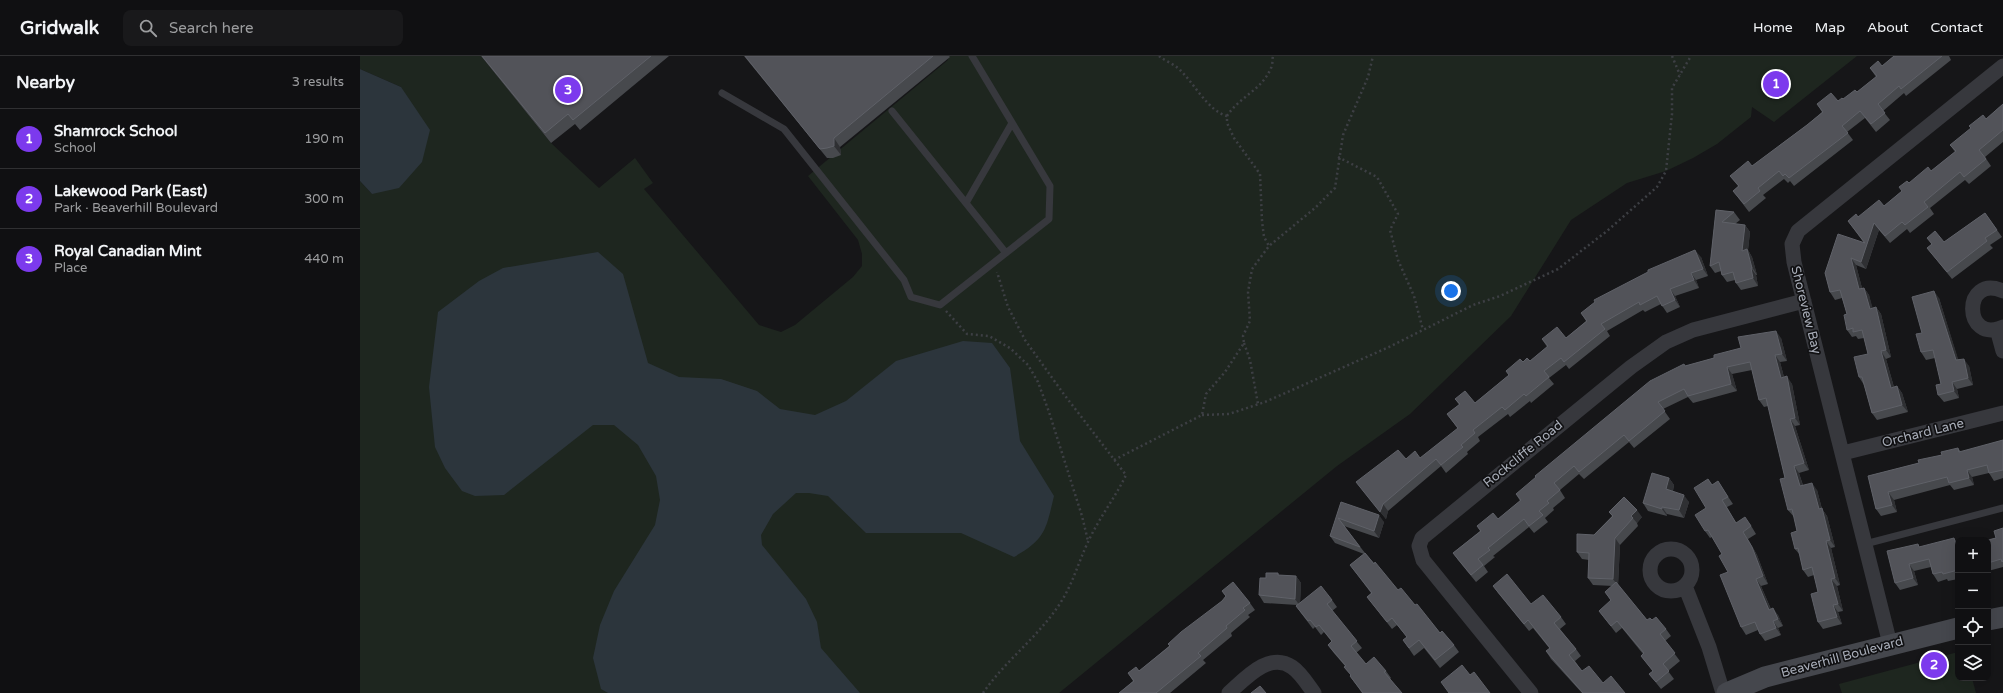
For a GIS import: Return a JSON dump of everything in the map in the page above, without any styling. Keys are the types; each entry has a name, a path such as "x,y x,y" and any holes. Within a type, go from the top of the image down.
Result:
{"street":[{"name":"Shoreview Bay","path":"1890,644 1794,262 1792,244 1798,231 2003,66"},
{"path":"2003,291 1997,288 1984,290 1974,299 1972,305 1974,319 1978,324 1984,328 2000,328 2003,351"},
{"name":"Rockcliffe Road","path":"1531,693 1423,560 1419,546 1422,538 1631,367 1666,342 1693,330 1804,301"},
{"name":"Orchard Lane","path":"1843,453 2003,413"},
{"path":"1685,586 1709,647 1723,693"},
{"path":"1991,619 2003,616"},
{"name":"Beaverhill Boulevard","path":"1728,693 1766,677 1890,644 1955,629"},
{"path":"1229,693 1262,666 1272,662 1282,662 1293,667 1314,693"}],"lane":[{"path":"722,93 784,129 904,280 911,297 940,305 1049,219 1050,186 972,56"},
{"path":"892,111 1006,252"},
{"path":"966,203 1012,123"},
{"path":"1865,544 2003,508"}],"path":[{"path":"1159,56 1180,70 1200,95 1216,111 1226,116"},
{"path":"1270,246 1264,237 1260,174 1234,138 1227,123 1226,116 1236,104 1260,86 1272,67 1273,56"},
{"path":"1258,404 1250,360 1244,342 1244,336 1250,321 1248,292 1252,269 1270,246 1315,208 1335,188 1338,157 1343,136 1368,77 1373,56"},
{"path":"1672,56 1680,75"},
{"path":"1114,460 1202,415 1229,414 1258,404 1389,347 1473,305 1500,296 1558,268 1607,231 1657,187 1666,171 1672,114 1672,88 1691,56"},
{"path":"1338,157 1377,177 1398,214 1390,230 1398,260 1414,296 1423,330"},
{"path":"983,693 1007,663 1042,627 1059,605 1078,570 1088,542 1126,475 1063,393 1025,340 1008,307 994,262"},
{"path":"940,305 967,334 989,336 1010,348 1028,365 1038,382 1049,412 1082,516 1088,542"},
{"path":"1202,415 1206,394 1225,372 1244,342"}],"shaded area":[{"path":"360,56 481,56 551,143 599,188 635,158 653,183 644,189 759,325 781,332 795,325 853,277 862,266 862,254 858,240 808,176 948,60 946,56 1857,56 1774,122 1752,107 1751,117 1717,144 1666,171 1627,183 1571,220 1511,316 1410,414 1337,466 1059,693 360,693 360,181 372,194 401,87 360,69"},
{"path":"360,69 401,87 430,130 422,162 399,188 372,194 360,181"},
{"path":"598,252 623,274 648,363 679,377 721,379 757,391 780,409 815,415 846,401 896,361 963,341 992,343 1010,368 1020,441 1054,496 1049,517 1043,532 1033,545 1014,557 961,533 866,533 828,496 809,493 796,493 773,514 761,535 762,545 806,599 817,622 821,648 860,693 608,693 601,689 593,658 600,625 614,591 655,525 660,500 656,476 638,445 614,425 593,425 504,495 475,496 462,491 445,468 435,447 429,387 438,312 479,281 503,268"},
{"path":"1955,653 1955,681 1973,681 1976,693 1842,693 1839,684"}],"building":[{"path":"482,56 651,56 573,120 568,114 545,133"},
{"path":"745,56 933,56 834,138 834,146 820,149"},
{"path":"1894,56 1942,56 1901,89 1899,86 1878,104 1885,113 1871,124 1860,111 1842,126 1848,133 1789,178 1785,174 1783,176 1779,171 1758,188 1760,191 1744,204 1733,191 1739,186 1730,176 1748,161 1752,166 1823,112 1817,104 1831,93 1838,101 1855,90 1857,92 1877,76 1870,68 1878,61 1882,66"},
{"path":"2003,104 2003,130 1979,150 1986,159 1964,177 1960,172 1924,202 1928,207 1905,225 1902,222 1885,236 1874,223 1861,262 1851,258 1859,289 1864,288 1870,309 1876,307 1886,350 1881,351 1891,388 1897,386 1902,405 1872,413 1862,377 1859,377 1854,357 1868,354 1862,330 1853,332 1853,328 1847,330 1844,315 1847,314 1840,290 1830,292 1825,273 1838,234 1865,243 1848,221 1856,214 1858,217 1879,200 1884,206 1902,191 1899,187 1907,181 1909,183 1928,167 1931,171 1956,151 1950,145 1971,128 1969,126 1983,115 1986,119"},
{"path":"1716,210 1734,212 1722,222 1745,225 1742,251 1747,249 1753,278 1736,283 1733,272 1722,275 1719,262 1710,266"},
{"path":"1985,213 1997,230 1985,238 1987,241 1947,272 1927,248 1932,244 1927,238 1935,231 1944,242"},
{"path":"1695,250 1703,269 1691,273 1694,280 1670,289 1675,300 1662,306 1657,296 1640,305 1639,302 1601,324 1605,329 1564,362 1561,358 1544,371 1549,377 1526,396 1524,394 1505,410 1502,407 1473,430 1475,433 1461,445 1463,447 1441,465 1436,459 1383,504 1380,512 1356,482 1398,450 1406,459 1415,451 1420,458 1458,428 1447,414 1460,404 1455,399 1465,391 1475,403 1509,375 1506,371 1520,359 1523,362 1527,358 1530,361 1548,346 1542,339 1557,327 1566,338 1587,321 1581,313 1595,302 1594,300 1648,272 1648,270"},
{"path":"1934,291 1956,360 1964,359 1968,378 1952,382 1954,391 1938,395 1936,385 1941,384 1933,350 1921,352 1916,334 1922,333 1912,297"},
{"path":"1776,331 1782,354 1775,355 1781,378 1787,376 1795,418 1790,419 1804,463 1794,466 1800,486 1812,483 1819,509 1822,508 1830,540 1826,541 1835,578 1831,579 1838,604 1833,605 1837,617 1818,622 1811,594 1818,592 1812,567 1803,570 1798,548 1795,549 1791,533 1797,531 1792,509 1788,510 1780,479 1785,478 1766,398 1759,400 1750,362 1727,367 1731,384 1688,396 1684,389 1658,402 1665,411 1629,441 1624,435 1579,472 1574,466 1554,483 1560,490 1547,501 1549,503 1539,511 1543,515 1529,526 1524,519 1488,548 1490,550 1478,559 1483,565 1471,575 1453,553 1481,531 1477,526 1493,513 1498,519 1521,500 1516,494 1536,477 1535,476 1650,381 1684,364 1685,366 1714,358 1714,355 1741,348 1738,337"},
{"path":"2003,440 2003,470 1989,473 1987,465 1967,470 1969,478 1949,483 1947,477 1888,492 1892,505 1876,509 1868,476 1919,463 1918,460 1942,455 1941,452 1958,448 1959,452"},
{"path":"1652,473 1669,478 1666,489 1684,495 1679,510 1662,507 1662,509 1643,503"},
{"path":"1708,479 1712,485 1718,481 1728,497 1722,500 1736,523 1745,517 1751,526 1743,532 1752,547 1763,576 1756,579 1769,610 1773,608 1778,619 1773,621 1776,628 1760,634 1755,622 1741,627 1720,575 1728,572 1719,556 1722,554 1708,530 1705,531 1695,515 1706,508 1694,488"},
{"path":"1624,497 1637,510 1631,516 1633,518 1615,538 1613,579 1588,578 1589,553 1577,552 1577,534 1594,535 1613,516 1609,512"},
{"path":"1341,502 1379,515 1374,531 1338,518 1360,547 1330,536"},
{"path":"2003,528 2002,562 2001,559 1991,562 1991,539 1996,538 1994,531"},
{"path":"1954,538 1955,571 1943,574 1942,572 1933,574 1929,559 1909,564 1913,578 1895,583 1887,551 1918,544 1919,547"},
{"path":"1365,553 1374,564 1375,562 1398,590 1401,588 1415,605 1417,604 1440,633 1442,631 1454,645 1435,660 1419,640 1409,648 1403,640 1407,637 1392,618 1387,622 1367,597 1372,593 1350,565"},
{"path":"1266,573 1296,576 1295,599 1259,595 1260,578 1266,578"},
{"path":"1507,574 1531,604 1543,595 1561,617 1554,623 1576,649 1569,655 1582,671 1589,666 1603,683 1611,676 1625,693 1583,693 1546,651 1550,648 1528,620 1524,624 1493,586"},
{"path":"1233,582 1250,603 1243,608 1245,610 1226,626 1227,628 1198,653 1201,656 1156,693 1119,693 1134,681 1128,673 1136,667 1139,671 1170,646 1168,644 1181,632 1222,601 1226,596 1222,591"},
{"path":"1616,582 1647,620 1650,618 1652,620 1656,617 1666,629 1660,634 1675,653 1663,664 1669,671 1656,682 1649,674 1653,671 1641,656 1644,653 1617,621 1611,626 1599,611 1611,600 1605,592"},
{"path":"1321,586 1332,600 1327,604 1357,641 1351,646 1366,664 1374,657 1386,671 1384,672 1402,693 1363,693 1344,667 1346,666 1328,645 1332,641 1319,625 1316,627 1310,620 1308,621 1296,606"},
{"path":"1462,665 1470,675 1474,672 1490,693 1449,693 1441,682"},
{"path":"1260,686 1266,693 1251,693"}],"place":[{"name":"Shamrock School","path":"1776,84"},
{"name":"Royal Canadian Mint","path":"568,90"},
{"name":"Lakewood Park (East)","path":"1934,665"}]}
